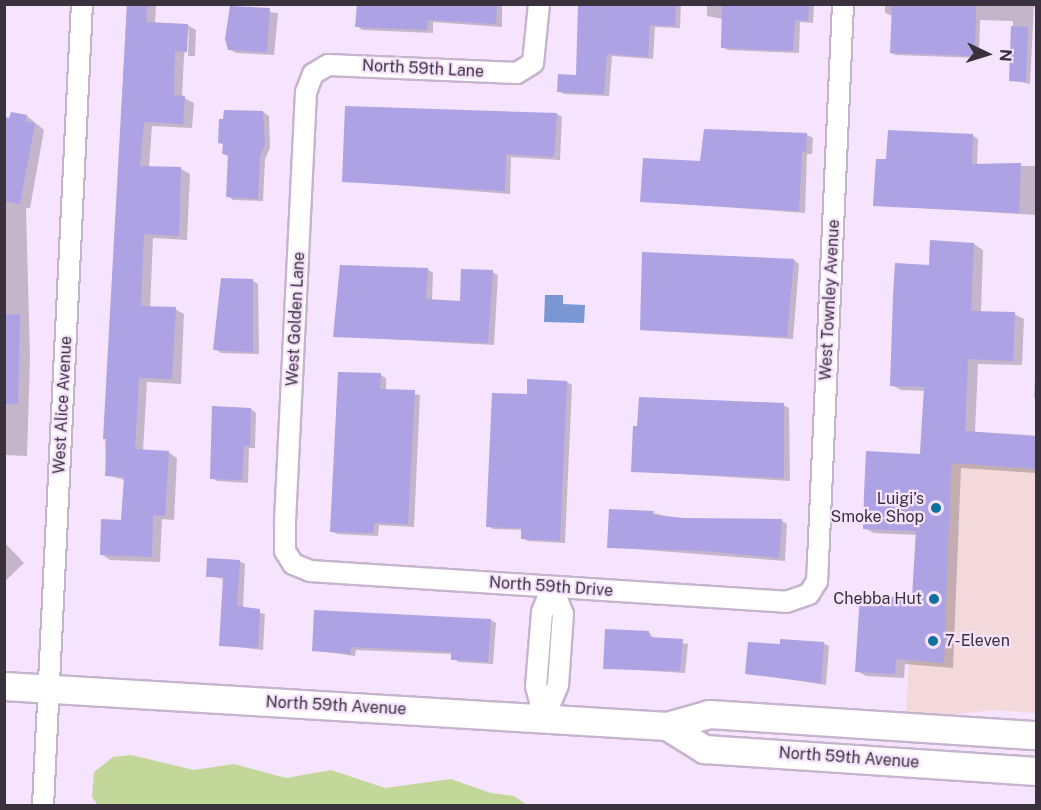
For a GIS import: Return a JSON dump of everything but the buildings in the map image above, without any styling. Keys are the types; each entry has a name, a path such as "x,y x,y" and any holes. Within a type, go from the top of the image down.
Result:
{"main road":[{"name":"North 59th Avenue","path":"4,686 667,726 709,714 1036,735"},
{"name":"North 59th Avenue","path":"667,726 704,749 1036,771"}],"street":[{"name":"West Alice Avenue","path":"43,806 81,4"},
{"name":"North 59th Lane","path":"313,74 328,65 517,73 532,63 539,4"},
{"name":"West Townley Avenue","path":"809,594 817,581 843,4"},
{"name":"West Golden Lane","path":"293,564 285,551 285,524 306,92 313,74"},
{"name":"North 59th Drive","path":"293,564 310,571 786,602 809,594"},
{"path":"544,718 558,690 563,614 552,587"}],"shaded area":[{"path":"921,429 1036,435 1036,713 991,710 935,717 906,715"}],"green space":[{"path":"131,755 194,770 234,764 286,778 331,770 385,788 451,779 491,793 514,796 527,805 98,805 92,797 94,772 113,757"}],"water":[{"path":"545,295 563,295 563,304 585,305 584,323 544,322"}],"place":[{"name":"Luigi’s Smoke Shop","path":"936,508"},
{"name":"Chebba Hut","path":"934,599"},
{"name":"7-Eleven","path":"933,641"}]}
